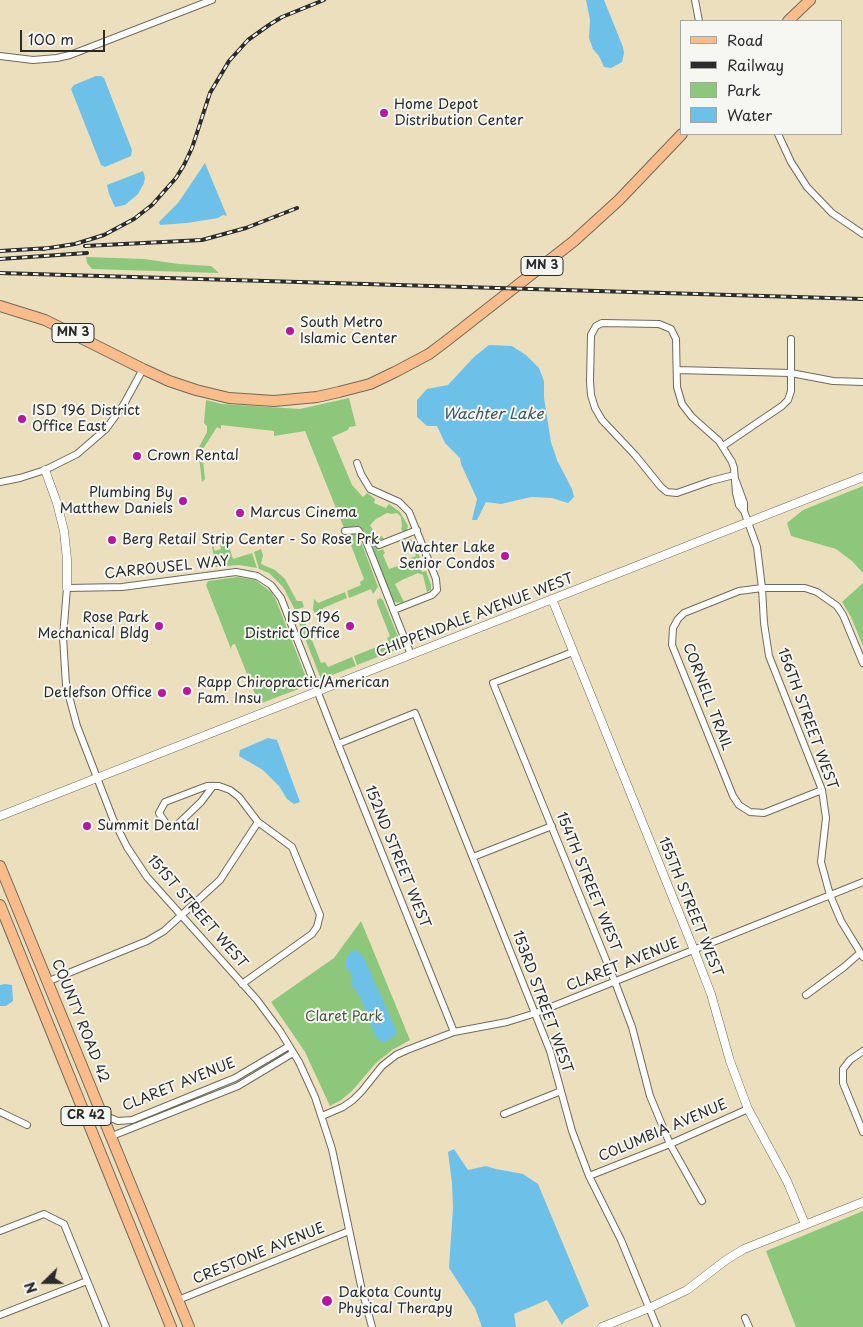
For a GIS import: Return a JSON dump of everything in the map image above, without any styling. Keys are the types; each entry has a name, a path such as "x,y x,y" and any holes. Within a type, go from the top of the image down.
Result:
{"main road":[{"path":"789,20 810,0"},
{"name":"MN 3","path":"0,306 52,322 143,369 170,381 210,393 236,398 274,401 317,398 352,389 385,377 429,354 558,254 619,200 681,135"},
{"name":"COUNTY ROAD 42","path":"0,866 189,1327"},
{"name":"CR 42","path":"0,905 171,1327"},
{"path":"58,1047 65,1050 68,1055 100,1132 112,1136"}],"street":[{"path":"0,56 33,60 70,55 212,0"},
{"path":"695,0 699,20"},
{"path":"778,135 791,162 807,187 832,213 863,234"},
{"name":"156TH STREET WEST","path":"734,475 679,493 668,492 661,487 635,455 606,425 595,408 591,395 590,381 591,335 596,326 602,323 659,324 668,327 673,332 676,342 678,393 685,408 723,446 732,462 739,505 744,511 757,547 769,656 822,790 826,818 821,862 830,896 861,955"},
{"path":"723,446 786,403 791,391 791,339"},
{"path":"0,482 45,470 77,454 106,429 124,404 143,369"},
{"path":"677,370 791,374 828,381 863,382"},
{"path":"358,463 366,484 375,492 399,502 406,509 417,530 436,579 437,590 432,595 394,610"},
{"name":"151ST STREET WEST","path":"45,470 57,503 64,531 67,559 63,637 66,684 77,726 114,822 130,851 147,877 268,1016 289,1046 307,1080 322,1116 332,1149 361,1286 372,1327"},
{"name":"CHIPPENDALE AVENUE WEST","path":"0,816 863,477"},
{"path":"345,531 358,530 366,541 411,654"},
{"path":"379,545 417,530"},
{"name":"CARROUSEL WAY","path":"67,588 122,587 236,572 257,576 271,585 281,598 318,691"},
{"name":"CORNELL TRAIL","path":"822,790 764,813 750,812 739,805 733,796 672,645 673,628 684,613 739,591 762,588 804,588 817,592 837,606 843,615 863,663"},
{"name":"155TH STREET WEST","path":"552,599 711,994 730,1061 748,1109 787,1181 805,1224"},
{"name":"154TH STREET WEST","path":"574,652 493,683 615,982 632,1027 650,1096 670,1144 702,1201"},
{"name":"152ND STREET WEST","path":"318,691 454,1032"},
{"name":"153RD STREET WEST","path":"338,744 415,713 536,1013 550,1051 572,1131 589,1176 622,1240 657,1327"},
{"path":"213,786 201,802 176,826 169,828 158,813 165,802 201,788 213,786 224,787 235,793 258,822 287,842 295,850 318,906 319,919 315,931 242,984"},
{"path":"48,981 153,938 164,931 220,880 258,822"},
{"path":"473,857 552,826"},
{"name":"CLARET AVENUE","path":"322,1116 343,1107 353,1100 382,1066 396,1055 454,1032 507,1022 536,1013 863,882"},
{"path":"806,995 861,955"},
{"name":"CLARET AVENUE","path":"103,1115 118,1121 132,1120 235,1078 289,1046"},
{"path":"863,1051 850,1060 843,1069 843,1083 863,1132"},
{"name":"CLARET AVENUE","path":"112,1136 238,1086 293,1053"},
{"path":"504,1114 561,1091"},
{"name":"COLUMBIA AVENUE","path":"589,1176 670,1144 748,1109"},
{"path":"0,1112 27,1125"},
{"path":"602,1327 687,1290 726,1260 744,1249 863,1202"},
{"path":"0,1231 44,1214 64,1224 106,1327"},
{"name":"CRESTONE AVENUE","path":"178,1300 349,1231"},
{"path":"0,1315 87,1281"},
{"path":"745,1318 749,1327"}],"green space":[{"path":"86,257 144,259 211,266 219,273 92,269 87,263"},
{"path":"349,398 356,426 349,427 348,430 332,437 352,485 363,497 367,493 375,499 374,503 386,508 389,504 400,512 408,526 407,530 403,533 401,517 397,513 387,513 376,519 370,525 377,538 382,536 384,540 375,544 378,551 383,549 385,553 383,555 389,569 409,562 408,559 416,556 413,547 405,540 411,539 414,541 420,558 417,560 422,572 426,571 431,585 431,590 427,592 423,575 418,573 395,584 404,602 402,603 393,602 369,538 357,526 344,528 305,431 274,436 274,431 221,425 221,429 217,427 203,449 206,451 202,452 205,479 202,482 198,449 207,432 207,426 204,423 206,400 222,404 300,409"},
{"path":"863,486 863,573 852,561 836,549 791,536 787,523 803,510"},
{"path":"354,533 359,536 378,587 373,594 371,589 349,598 347,591 361,585 360,582 364,579 347,535"},
{"path":"227,540 233,559 252,553 257,568 239,565 216,567 212,547 215,551 221,549 220,545"},
{"path":"261,549 263,555 261,564 275,570 285,579 297,601 302,601 304,607 295,610 283,587 269,573 259,569 254,552"},
{"path":"238,577 255,580 271,592 276,600 309,685 259,704 235,644 232,645 231,649 206,585 208,581"},
{"path":"863,583 863,646 851,617 842,602"},
{"path":"345,592 347,598 323,608 321,615 316,615 313,610 314,599 318,603"},
{"path":"380,598 383,600 402,649 357,665 354,656 389,642 387,638 390,636 377,603 377,600"},
{"path":"305,616 309,620 305,622 321,663 325,662 328,667 352,657 356,666 321,679 299,623 298,618"},
{"name":"Claret Park","path":"361,921 410,1040 392,1050 376,1063 352,1091 330,1106 305,1052 271,1002 334,958"},
{"path":"863,1211 863,1327 796,1327 766,1251"}],"water":[{"path":"586,0 604,0 623,47 622,62 611,68 604,67 593,49 589,38 590,20"},
{"path":"96,76 104,78 132,150 131,156 105,167 101,165 71,89 74,85"},
{"path":"205,163 227,216 223,215 218,218 187,223 160,225 159,222 178,203"},
{"path":"143,171 144,183 138,194 125,205 115,207 107,185"},
{"name":"Wachter Lake","path":"489,345 512,346 526,355 539,368 544,381 544,398 551,442 574,497 568,503 552,498 531,497 501,504 486,502 477,520 472,520 477,499 460,458 445,443 437,426 427,426 417,417 417,400 427,389 448,385 474,357"},
{"path":"268,738 277,740 300,802 294,804 287,799 279,786 263,770 239,756 240,750"},
{"path":"357,950 364,958 396,1030 395,1036 384,1043 376,1038 360,997 351,984 351,973 346,968 346,960 349,953"},
{"path":"0,985 12,985 13,1001 6,1006 0,1006"},
{"path":"454,1149 468,1170 486,1166 523,1174 538,1184 589,1306 565,1320 562,1325 547,1300 514,1314 516,1327 482,1327 475,1308 449,1268 453,1208 448,1152"}],"railway":[{"path":"43,249 75,244 104,235 134,219 152,205 176,178 184,165 192,148 210,93 229,61 248,40 269,25 282,17 324,0"},
{"path":"85,246 202,240 246,228 297,208"},
{"path":"0,251 50,248"},
{"path":"0,259 87,253"},
{"path":"0,273 863,299"}],"place":[{"name":"Home Depot Distribution Center","path":"384,113"},
{"name":"South Metro Islamic Center","path":"290,331"},
{"name":"ISD 196 District Office East","path":"22,419"},
{"name":"Crown Rental","path":"137,456"},
{"name":"Plumbing By Matthew Daniels","path":"183,501"},
{"name":"Marcus Cinema","path":"240,513"},
{"name":"Berg Retail Strip Center - So Rose Prk","path":"112,540"},
{"name":"Wachter Lake Senior Condos","path":"505,556"},
{"name":"Rose Park Mechanical Bldg","path":"159,626"},
{"name":"ISD 196 District Office","path":"350,626"},
{"name":"Rapp Chiropractic/American Fam. Insu","path":"187,691"},
{"name":"Detlefson Office","path":"162,693"},
{"name":"Summit Dental","path":"87,826"},
{"name":"Dakota County Physical Therapy","path":"327,1301"}]}
